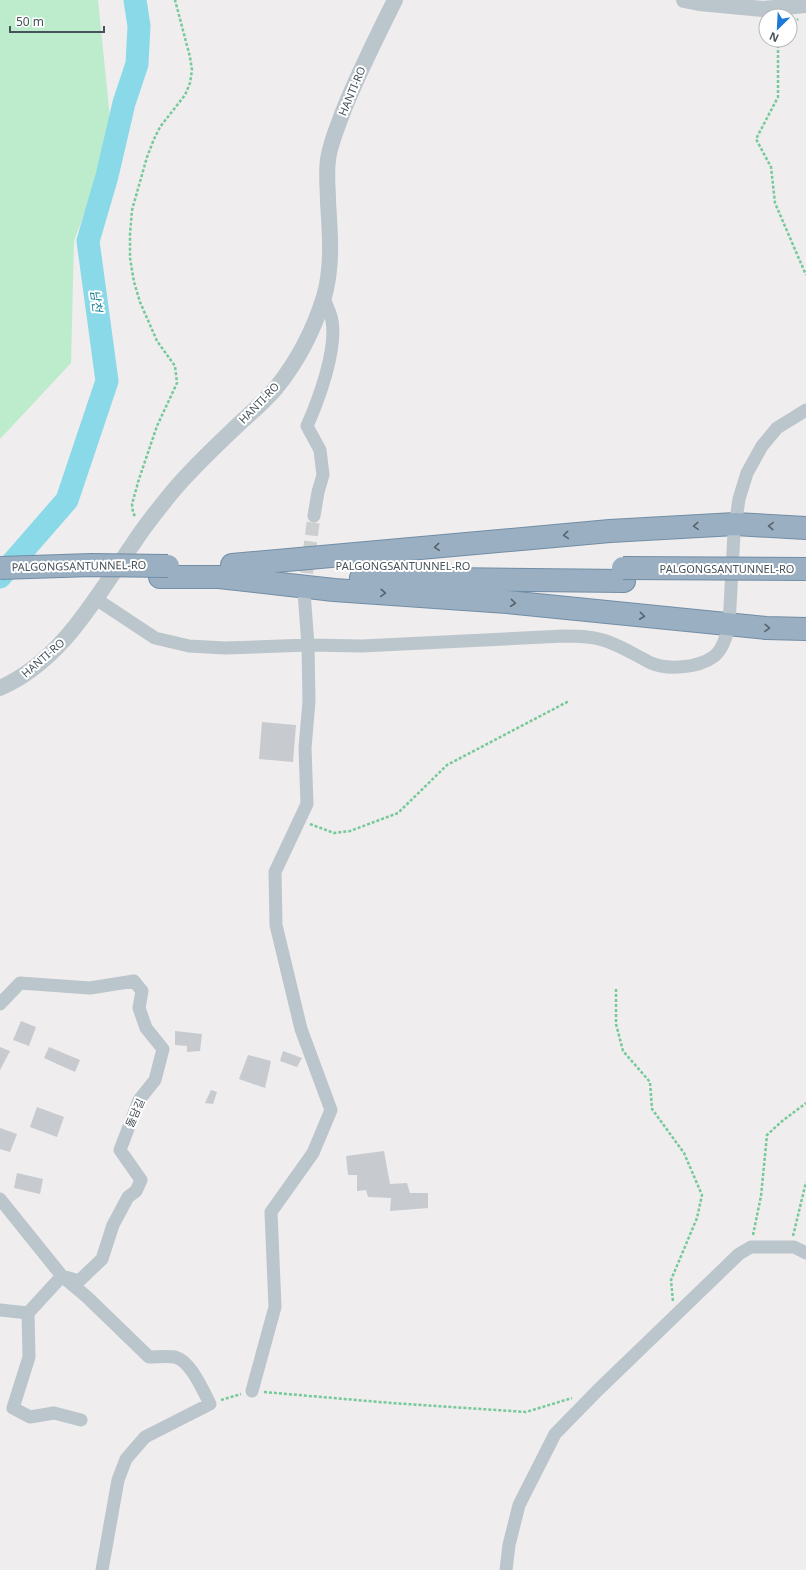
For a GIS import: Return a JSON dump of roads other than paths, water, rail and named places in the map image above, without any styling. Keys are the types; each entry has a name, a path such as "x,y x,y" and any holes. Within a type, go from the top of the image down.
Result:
{"highway":[{"path":"225,571 610,531 735,524 806,528"},
{"name":"PALGONGSANTUNNEL-RO","path":"0,568 92,565 164,571"},
{"name":"PALGONGSANTUNNEL-RO","path":"623,575 806,569"},
{"name":"PALGONGSANTUNNEL-RO","path":"0,579 164,571 225,571 623,575 806,582"},
{"path":"225,571 334,590 507,602 729,625 806,629"}],"street":[{"name":"HANTI-RO","path":"0,688 16,681 33,670 63,643 96,599 144,528 174,490 196,465 275,389 300,352 324,298 329,273 330,251 327,180 331,144 358,75 395,0"},
{"path":"684,0 699,3 763,9 806,5"},
{"path":"314,516 318,492 323,475 320,450 308,426 320,395 332,347 332,320 324,298"},
{"path":"96,599 155,638 189,646 225,648 308,645 362,646 556,636 588,636 621,647 651,663 677,668 691,665 714,657 722,645 729,625 735,524 739,499 747,473 762,446 777,428 806,410"},
{"path":"252,1391 275,1307 271,1212 313,1153 330,1110 301,1029 276,925 275,872 307,804 304,748 309,701 308,645 304,592"},
{"name":"돌담길","path":"0,1004 20,983 90,988 134,980 142,991 138,1008 146,1028 163,1049 155,1080 138,1100 120,1150 140,1180 136,1191 128,1197 113,1225 102,1259 79,1281 62,1276"},
{"path":"0,1199 62,1276 87,1297 149,1357 176,1357 187,1365 198,1380 210,1404 145,1437 126,1459 118,1480 102,1570"},
{"path":"506,1570 509,1545 519,1505 555,1434 597,1390 674,1318 739,1254 751,1248 790,1247 794,1247 806,1253"},
{"path":"62,1276 28,1313 29,1357 13,1408 30,1417 54,1413 81,1420"},
{"path":"0,1310 28,1313"}],"waterway":[{"name":"남천","path":"0,577 67,500 107,381 88,241 107,176 124,103 137,64 139,26 135,0"}],"tunnel":[{"path":"304,592 314,516"}]}
